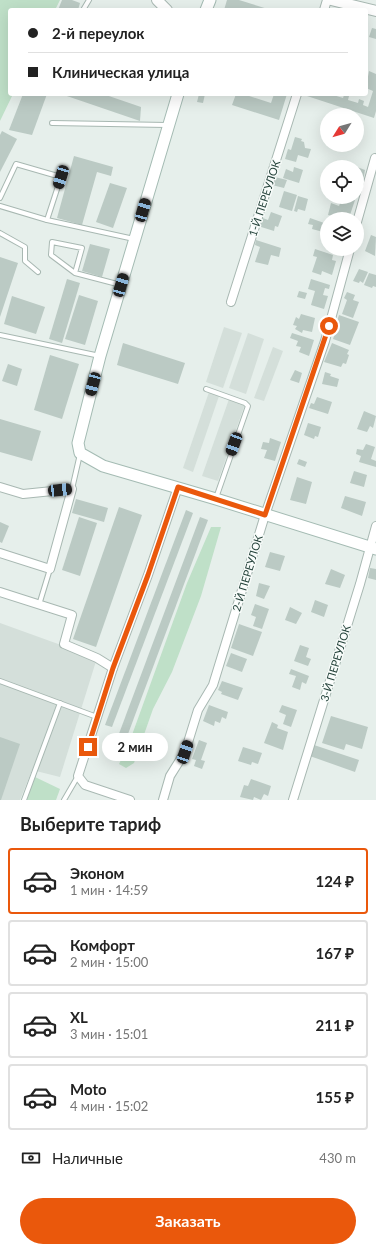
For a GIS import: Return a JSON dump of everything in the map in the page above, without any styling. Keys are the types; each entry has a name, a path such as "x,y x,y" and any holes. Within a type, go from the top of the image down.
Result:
{"main road":[{"path":"177,96 100,356 78,443 80,452 103,466 178,487 373,548"}],"street":[{"path":"157,0 165,8"},
{"path":"330,0 363,8"},
{"name":"1-Й ПЕРЕУЛОК","path":"231,302 296,96"},
{"path":"360,212 374,158"},
{"name":"2-Й ПЕРЕУЛОК","path":"163,800 170,776 185,752 198,710 213,685 265,515 325,341 348,256"},
{"path":"0,487 23,494 72,489 50,569 0,553"},
{"path":"130,800 84,785 78,776 113,668 148,575 178,487"},
{"name":"3-Й ПЕРЕУЛОК","path":"293,800 373,548 376,526"},
{"path":"0,592 72,615 64,644 97,658 113,668"}],"lane":[{"path":"52,123 168,124"},
{"path":"0,198 16,164 61,177 47,220"},
{"path":"0,206 47,220 135,239"},
{"path":"0,233 25,247 25,261 38,272"},
{"path":"75,273 82,248 52,242 51,255 75,273 121,285"},
{"path":"0,335 100,356"},
{"path":"206,389 245,403 248,406 216,499"},
{"path":"72,489 80,452"},
{"path":"39,605 50,569"},
{"path":"0,681 98,717"},
{"path":"24,800 60,704"},
{"path":"64,800 78,776"}],"shaded area":[{"path":"224,327 242,333 223,388 206,382"},
{"path":"248,333 264,339 246,394 229,388"},
{"path":"273,347 283,351 264,401 254,398"},
{"path":"209,392 219,396 193,472 183,468"},
{"path":"229,399 245,404 218,481 202,476"},
{"path":"0,623 97,658 60,777 32,770 20,800 0,800"}],"green space":[{"path":"0,0 60,0 56,8 8,8 8,96 12,96 0,121"},
{"path":"211,527 221,527 201,596 172,672 153,709 134,763 126,768 119,764 128,746 187,583"},
{"path":"35,777 60,789 56,800 26,800"}],"building":[{"path":"62,0 72,0 80,3 79,8 59,8"},
{"path":"227,0 239,0 265,8 225,8"},
{"path":"372,28 376,29 376,39 369,37"},
{"path":"369,71 376,74 376,111 374,118 364,115 364,108 344,108 307,96 336,96 343,98 344,96 349,96 348,100 358,103 359,99 364,101 363,105 368,107 373,91 368,89"},
{"path":"22,96 46,96 32,135 9,130"},
{"path":"67,96 109,96 141,107 140,121"},
{"path":"198,96 205,96 203,103 197,102"},
{"path":"235,96 249,96 271,103 273,96 286,96 279,120 232,105"},
{"path":"2,131 17,139 0,172 0,135"},
{"path":"295,137 302,139 301,141 304,142 305,148 311,149 308,158 298,155 296,162 285,159 288,149 291,150"},
{"path":"74,156 113,167 111,176 97,172 82,225 57,218"},
{"path":"294,167 303,170 299,183 283,178 286,169 293,172"},
{"path":"275,177 287,180 284,188 272,185"},
{"path":"110,183 127,188 113,228 96,222"},
{"path":"284,191 297,195 292,211 279,207"},
{"path":"298,196 308,199 305,211 298,209 297,212 294,211"},
{"path":"331,204 339,206 340,204 354,204 351,212 329,212"},
{"path":"271,212 282,216 278,227 275,226 274,231 258,226 260,217 268,220"},
{"path":"310,218 320,222 320,231 312,229 313,225 308,224"},
{"path":"371,235 376,237 375,256 365,251"},
{"path":"256,240 281,248 279,257 271,255 268,265 255,262 260,247 255,245"},
{"path":"90,244 110,249 102,277 82,271"},
{"path":"315,249 320,251 320,256 333,256 332,260 336,261 332,275 322,271 321,275 312,272 317,257 313,256"},
{"path":"0,257 18,263 0,317"},
{"path":"359,269 368,272 363,283 360,281 359,283 353,281"},
{"path":"369,273 376,275 376,287 373,286 372,288 364,285"},
{"path":"67,279 80,283 62,343 49,339"},
{"path":"311,279 330,285 329,289 325,288 323,295 328,296 324,309 311,305 315,291 308,289"},
{"path":"299,291 307,293 305,299 297,297"},
{"path":"347,292 355,295 353,300 359,302 353,318 342,314 347,300 344,298"},
{"path":"79,295 98,301 85,345 65,339"},
{"path":"12,296 45,307 36,334 4,324"},
{"path":"301,314 315,318 312,332 303,330 302,333 295,329 297,326 293,325 296,317 299,319"},
{"path":"339,315 359,322 350,345 333,339 339,322 337,321"},
{"path":"292,333 314,340 309,356 299,352 301,347 296,346 298,341 290,338"},
{"path":"123,343 185,363 178,384 117,365"},
{"path":"332,343 349,350 346,364 343,363 341,367 324,362"},
{"path":"50,355 79,364 62,419 34,410"},
{"path":"8,364 22,369 17,386 2,381"},
{"path":"295,370 302,373 299,383 290,380"},
{"path":"325,372 331,374 330,376 339,379 337,387 322,384"},
{"path":"317,397 332,402 328,414 309,408 311,403 314,404"},
{"path":"364,411 376,416 373,428 370,426 367,432 357,429"},
{"path":"0,419 41,431 32,461 0,452"},
{"path":"308,423 321,427 318,437 315,436 314,439 304,435"},
{"path":"270,438 281,442 275,461 264,458 267,450 261,449 263,442 269,443"},
{"path":"366,444 375,447 371,459 376,461 376,467 359,462 361,456 356,454 357,449 363,450"},
{"path":"299,459 307,462 305,467 297,464"},
{"path":"354,471 367,475 364,487 350,483"},
{"path":"297,477 312,482 306,504 290,500"},
{"path":"345,496 366,502 362,516 341,508"},
{"path":"76,499 108,508 104,522 72,513"},
{"path":"119,507 142,515 96,647 73,639"},
{"path":"186,510 193,513 112,727 105,725"},
{"path":"79,517 97,523 80,576 62,570"},
{"path":"200,517 208,520 122,750 114,747"},
{"path":"0,522 9,526 2,543 0,542"},
{"path":"270,552 285,556 280,571 265,567"},
{"path":"370,568 376,569 376,580 368,578"},
{"path":"331,569 345,575 340,588 325,584"},
{"path":"259,583 270,586 264,599 256,596"},
{"path":"315,600 328,605 324,617 311,612"},
{"path":"255,604 269,609 262,629 253,626 256,617 251,615"},
{"path":"290,607 302,613 296,624 285,620"},
{"path":"239,624 262,632 253,656 231,648"},
{"path":"300,645 309,648 306,657 311,659 308,666 294,661"},
{"path":"231,653 247,659 242,672 226,666"},
{"path":"291,669 309,676 306,684 302,682 300,690 292,687 296,676 289,674"},
{"path":"222,681 243,688 238,700 221,694 222,692 218,690"},
{"path":"209,705 228,712 226,719 222,717 220,723 215,721 214,726 203,721"},
{"path":"282,705 297,710 291,727 283,724 286,715 279,712"},
{"path":"331,716 368,727 362,749 346,744 344,750 322,743"},
{"path":"272,722 278,725 277,728 288,732 283,750 264,743"},
{"path":"0,737 20,744 1,800 0,800"},
{"path":"199,740 207,743 201,760 205,761 202,769 194,766 196,760 192,759"},
{"path":"311,744 359,760 355,772 307,755"},
{"path":"243,747 262,753 258,764 252,762 251,765 238,761"},
{"path":"251,779 271,786 268,796 264,794 261,800 254,797 253,800 240,797 244,785 248,786"}],"route":[{"path":"88,747 113,668 148,575 178,487 265,515 329,326"}]}
